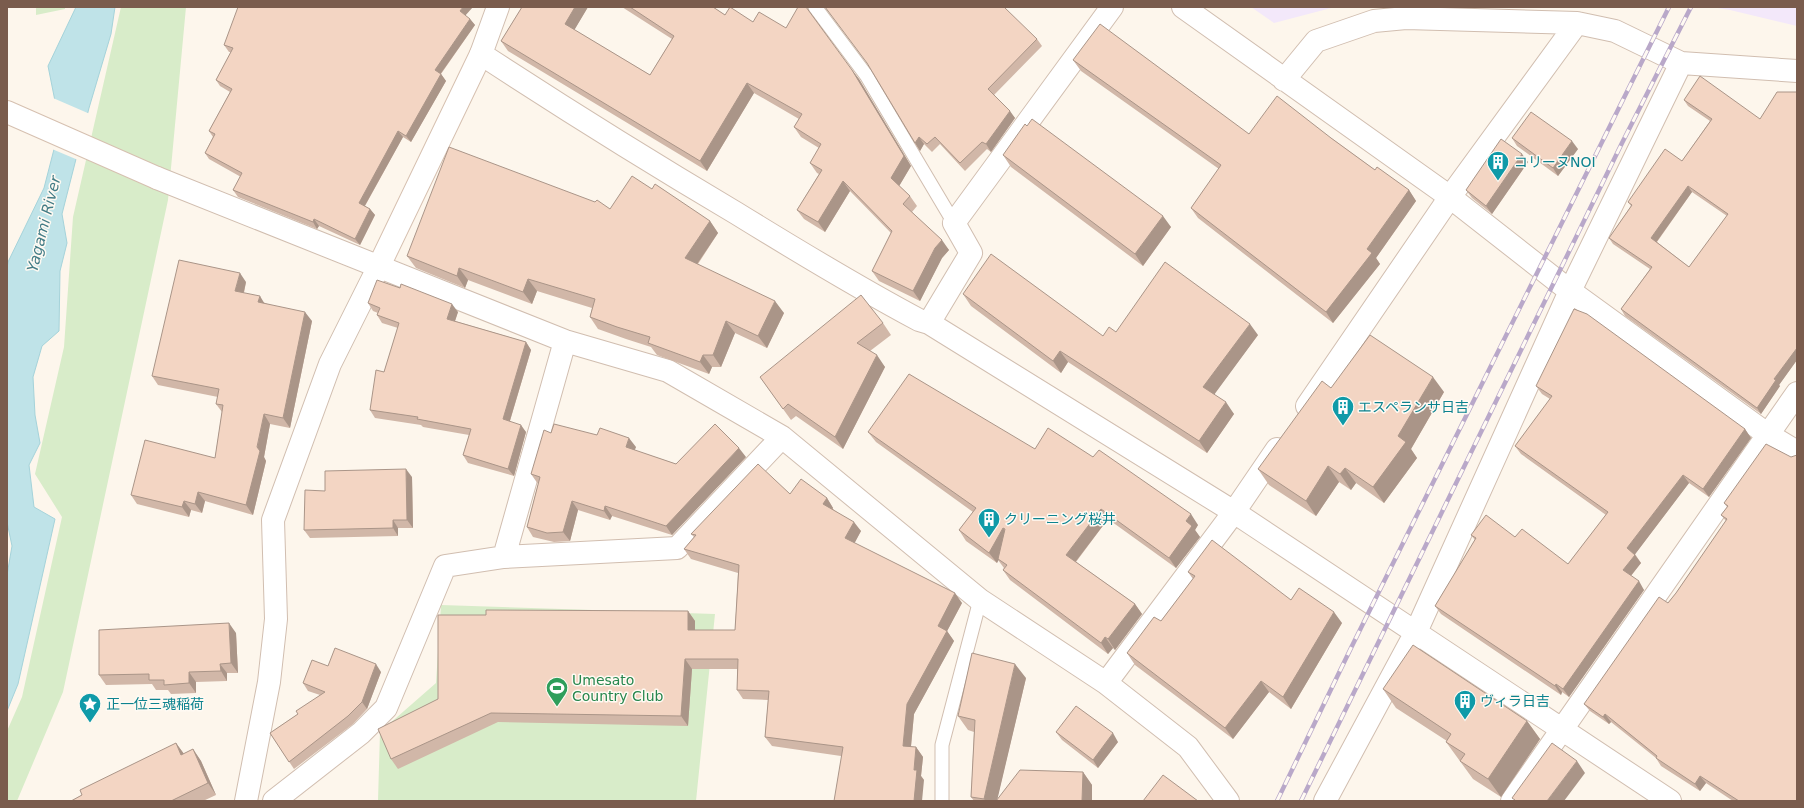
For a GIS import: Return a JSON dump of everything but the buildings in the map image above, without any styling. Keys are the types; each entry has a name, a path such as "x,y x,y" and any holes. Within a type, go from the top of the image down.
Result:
{"street":[{"path":"246,801 269,682 275,627 273,520 330,364 481,54 498,7"},
{"path":"929,323 971,252 954,223 1112,7"},
{"path":"1183,7 1284,80 1450,196 1570,291 1767,434 1797,452"},
{"path":"1284,80 1316,42 1374,21 1406,18 1577,23 1615,30 1681,63 1797,71"},
{"path":"1106,683 1234,512 1450,196 1577,23"},
{"path":"481,54 595,127 860,288 919,320 929,323 1234,512 1670,801"},
{"path":"1325,801 1416,632 1570,291 1681,63"},
{"path":"7,112 157,178 378,268 565,341 668,371 782,438 980,600 1106,683 1188,747 1228,801"},
{"path":"504,557 565,341"},
{"path":"1512,801 1797,393"},
{"path":"274,801 361,733 386,708 445,566 504,557 677,548 782,438"}],"lane":[{"path":"815,7 866,75 954,223"},
{"path":"942,801 942,745 980,600"}],"shaded area":[{"path":"1251,7 1335,7 1274,23"},
{"path":"1711,7 1797,7 1797,26 1730,10"}],"green space":[{"path":"36,7 65,7 65,9 36,15"},
{"path":"121,7 186,7 168,200 63,692 17,801 7,801 7,731 22,697 62,517 35,474 64,347 73,217"},
{"name":"Umesato Country Club","path":"441,605 715,614 696,801 378,801 380,732 436,683"}],"water":[{"name":"Yagami River","path":"76,7 115,7 111,34 89,108 62,214 67,243 60,271 59,331 42,346 33,377 35,415 40,443 29,465 34,507 55,519 18,684 7,711 7,575 12,546 7,522 7,268 8,262 44,188 60,126 48,66"}],"pier":[{"path":"53,98 90,114 78,160 52,149 58,126"}],"railway":[{"path":"1277,801 1351,648 1669,7"},
{"path":"1301,801 1622,143 1691,7"}],"place":[{"name":"コリーヌNOI","path":"1498,182"},
{"name":"エスペランサ日吉","path":"1343,426"},
{"name":"クリーニング桜井","path":"989,538"},
{"name":"Umesato Country Club","path":"557,708"},
{"name":"ヴィラ日吉","path":"1465,720"},
{"name":"正一位三魂稲荷","path":"90,724"}]}
